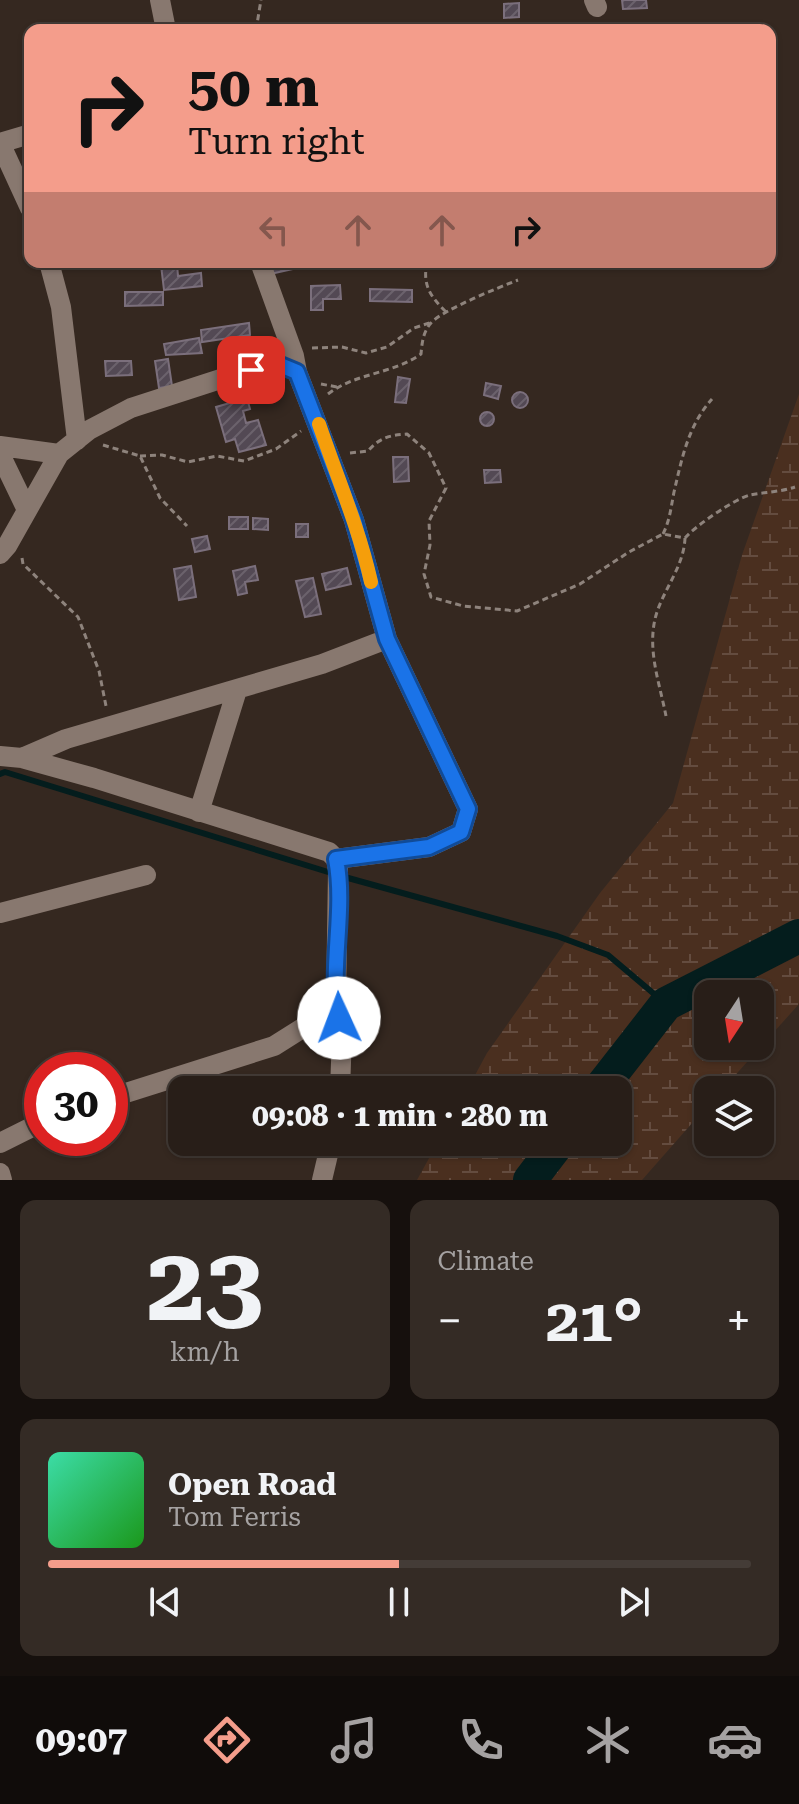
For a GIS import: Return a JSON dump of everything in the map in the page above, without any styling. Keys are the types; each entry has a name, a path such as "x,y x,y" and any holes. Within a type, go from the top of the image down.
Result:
{"street":[{"path":"160,0 165,24"},
{"path":"24,136 0,143 24,195"},
{"path":"51,268 61,307 83,435"},
{"path":"262,268 354,520 387,639 468,809 461,832 429,847 337,869"},
{"path":"0,554 59,454 83,435 131,408 293,356"},
{"path":"0,446 59,454"},
{"path":"0,454 27,510"},
{"path":"22,758 66,739 322,664 387,639"},
{"path":"199,812 237,690"},
{"path":"0,756 22,758 329,852 337,869 336,1001 342,1035 341,1076"},
{"path":"0,913 146,875"},
{"path":"128,1092 274,1046 312,1022 336,1001"},
{"path":"0,1143 24,1131"},
{"path":"322,1180 328,1156"},
{"path":"0,1173 2,1180"}],"path":[{"path":"257,24 261,0"},
{"path":"426,268 428,293 447,313"},
{"path":"293,356 319,346 366,353 387,347 414,328 518,280"},
{"path":"322,400 339,387 407,364 421,354 424,336 432,322"},
{"path":"333,466 341,454 368,451 375,442 390,435 407,434 420,443 429,453 446,488 429,521 430,545 424,574 431,597 463,606 517,611 580,584 663,534 671,518 690,432 697,416 712,399"},
{"path":"83,435 113,450 140,456 162,455 188,462 217,456 244,461 276,449 304,428 325,442"},
{"path":"140,456 160,498 187,526"},
{"path":"666,716 654,672 657,611 685,549 685,538 693,528 746,496 795,487"},
{"path":"15,532 23,564 78,617 99,671 109,726"},
{"path":"663,534 685,538"}],"green space":[{"path":"799,394 799,1004 774,1032 774,980 694,980 694,1060 749,1060 735,1076 694,1076 694,1121 642,1180 417,1180 430,1156 632,1156 632,1076 475,1076 487,1053 600,893 673,803 742,555"}],"building":[{"path":"622,0 646,0 647,8 623,9"},
{"path":"519,3 519,17 504,18 504,4"},
{"path":"161,268 177,268 178,276 201,273 202,286 164,290"},
{"path":"268,268 297,268 270,274"},
{"path":"340,285 341,299 323,299 323,310 311,310 311,286"},
{"path":"370,289 412,290 412,302 370,301"},
{"path":"125,292 163,292 163,305 125,306"},
{"path":"249,323 250,335 202,342 201,330"},
{"path":"199,338 202,353 166,355 164,344"},
{"path":"168,359 172,386 159,388 155,361"},
{"path":"105,361 131,361 132,375 106,376"},
{"path":"398,377 410,379 406,403 395,402"},
{"path":"486,383 501,386 498,399 484,395"},
{"path":"520,392 528,400 520,408 512,400"},
{"path":"247,398 250,409 243,411 246,423 258,420 266,445 239,452 235,439 226,442 216,407"},
{"path":"487,412 494,419 487,426 480,419"},
{"path":"393,457 408,457 409,481 394,482"},
{"path":"484,470 500,470 501,482 485,483"},
{"path":"229,517 248,517 248,529 229,529"},
{"path":"253,518 268,519 268,530 253,529"},
{"path":"296,524 308,524 308,537 296,537"},
{"path":"207,536 210,549 195,552 192,539"},
{"path":"191,566 196,597 179,600 174,569"},
{"path":"255,566 258,580 245,582 247,593 238,595 233,571"},
{"path":"347,568 351,584 326,590 322,574"},
{"path":"313,578 321,614 305,617 296,581"}],"waterway":[{"path":"0,774 5,772 341,876 557,936 608,955 666,1004"},
{"path":"610,1076 666,1004 799,936"},
{"path":"530,1180 548,1156"}],"slow traffic":[{"path":"319,424 354,520 371,582"}],"route":[{"path":"251,370 273,362 297,372 354,520 387,639 468,809 461,832 429,847 336,859 339,898 336,1001 339,1018"}]}
